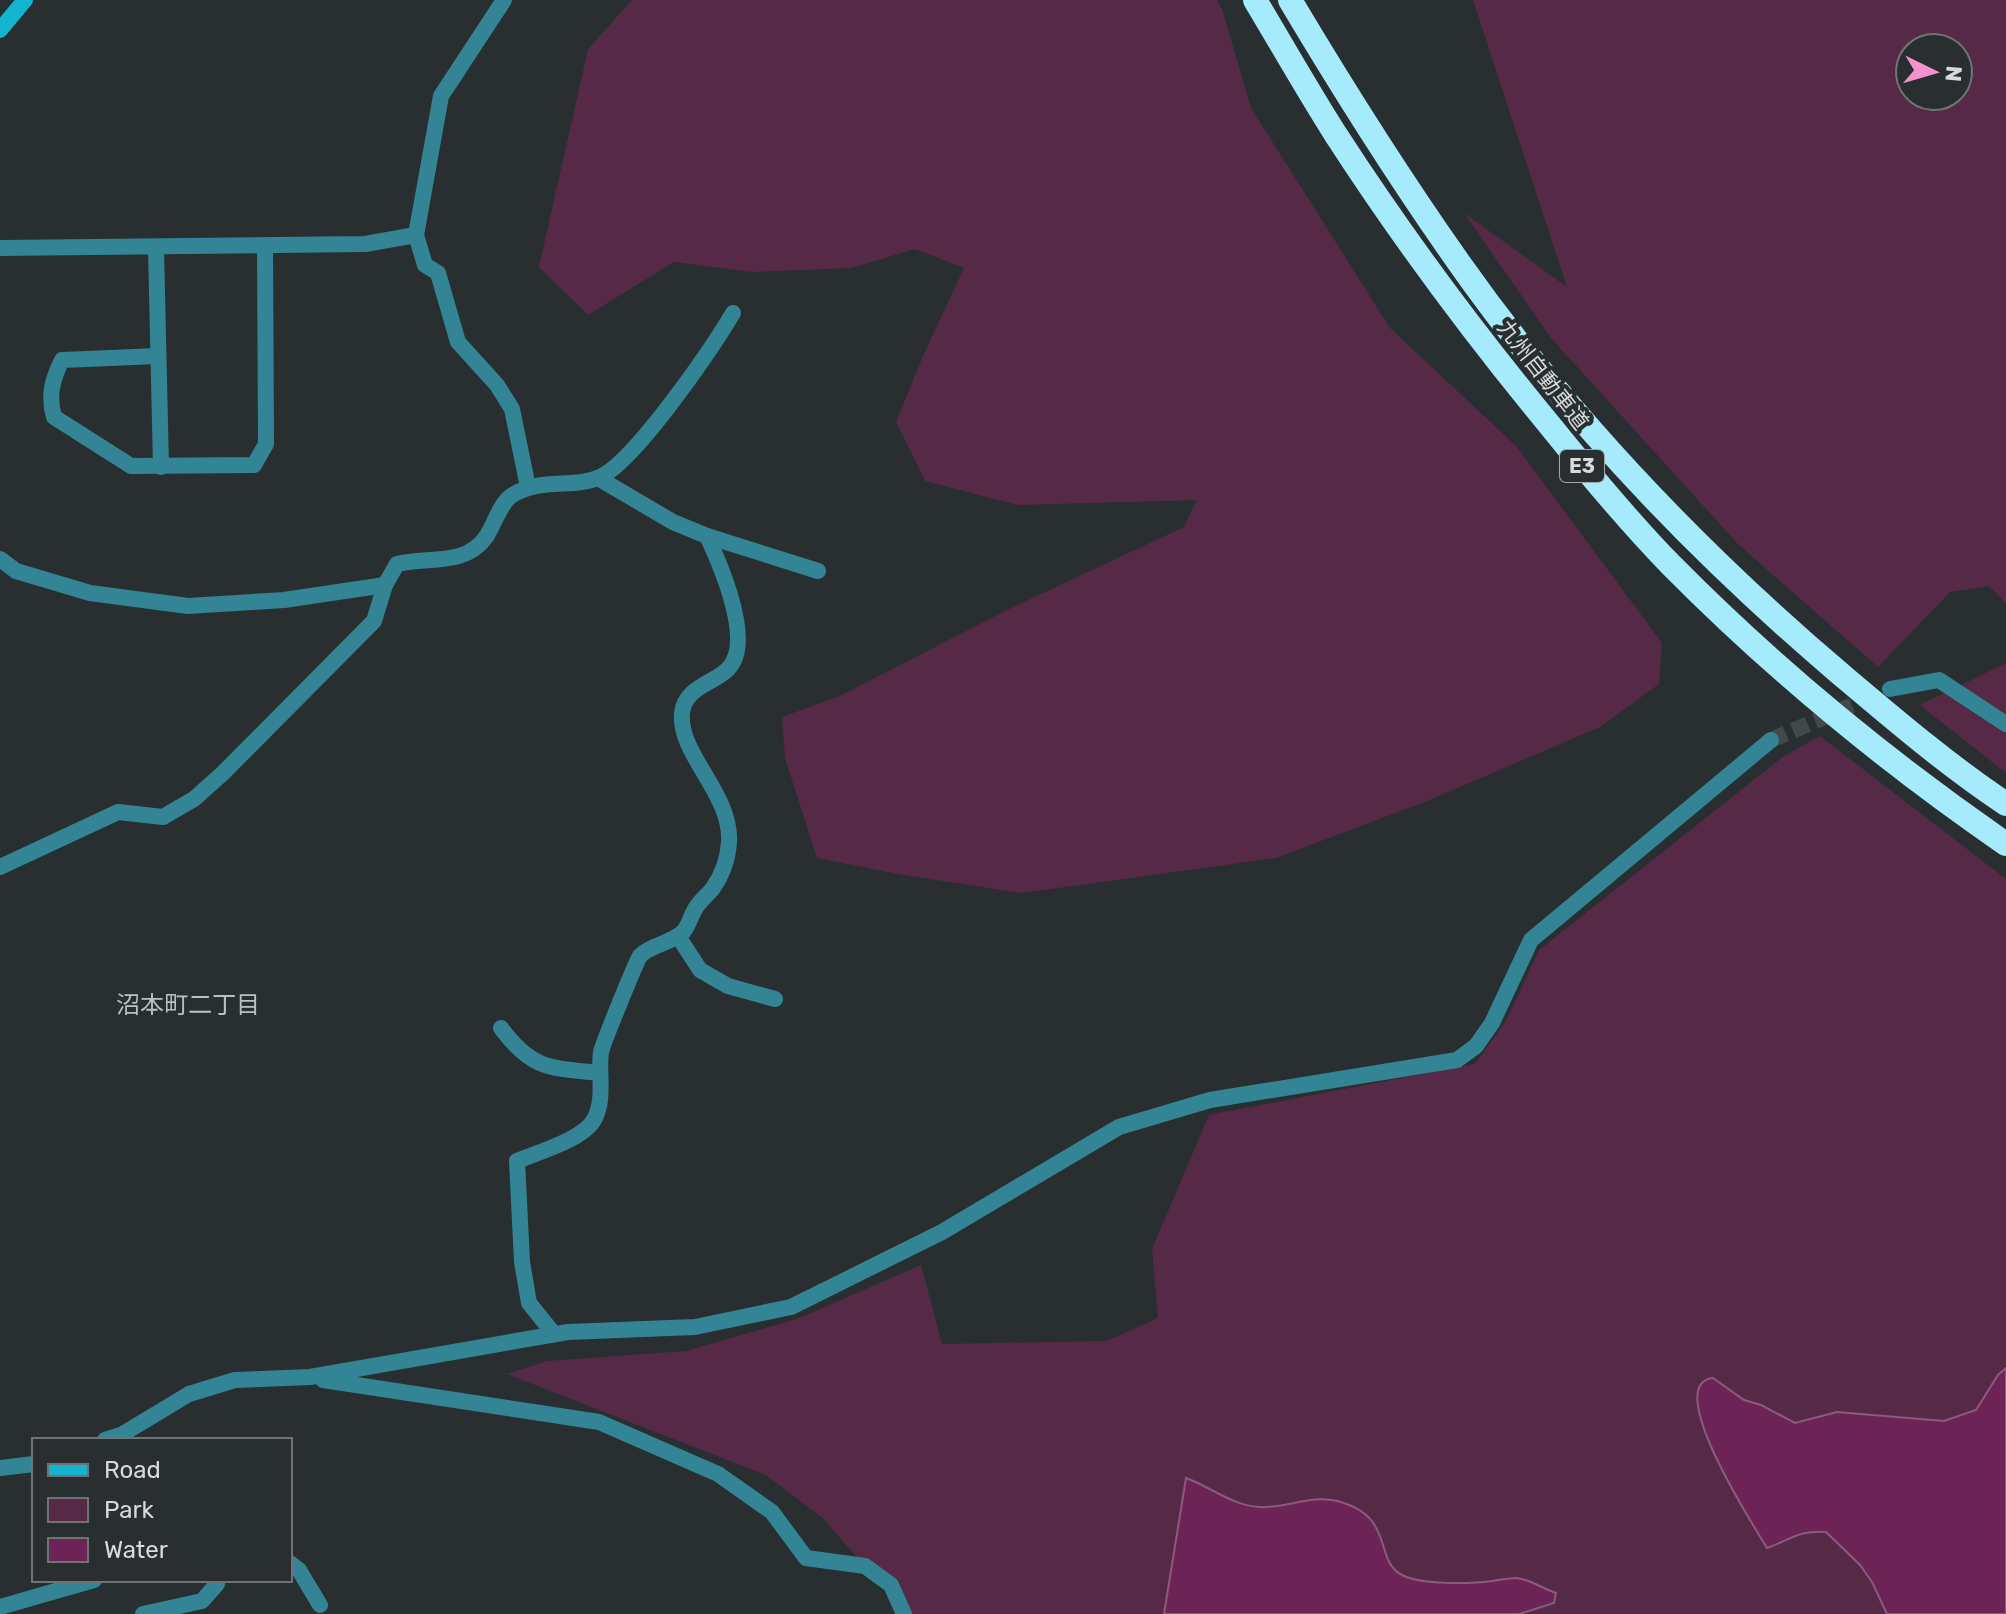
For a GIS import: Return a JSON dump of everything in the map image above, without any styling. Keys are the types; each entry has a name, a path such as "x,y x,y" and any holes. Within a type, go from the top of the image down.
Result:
{"highway":[{"name":"九州自動車道","path":"1255,0 1336,135 1435,277 1512,380 1594,479 1671,565 1797,681 1897,764 2006,844"},
{"name":"九州自動車道","path":"1290,0 1355,110 1458,262 1536,363 1608,447 1695,541 1804,643 1912,735 2006,804"}],"street":[{"path":"0,30 25,0"},
{"path":"504,0 441,96 416,235 425,265 438,273 458,342 497,385 512,409 528,487"},
{"path":"0,248 365,244 416,235"},
{"path":"158,356 62,360 52,378 50,403 54,417 131,466 254,465 266,444 265,246"},
{"path":"156,248 161,467"},
{"path":"0,867 118,812 163,817 194,799 374,621 385,585 397,564 412,560 444,560 467,553 481,543 508,498 528,487 598,478 628,457 716,341 733,313"},
{"path":"598,478 673,522 818,571"},
{"path":"554,1334 529,1303 522,1262 517,1161 582,1133 595,1119 601,1093 599,1073 602,1047 641,956 685,931 695,908 713,887 727,859 729,839 721,802 684,733 682,714 685,700 704,683 729,668 738,644 735,614 725,575 707,536"},
{"path":"0,559 16,571 90,593 188,606 284,600 385,585"},
{"path":"1890,689 1939,680 2006,724"},
{"path":"130,1435 189,1394 235,1380 310,1377 554,1334 695,1327 791,1307 942,1232 1119,1127 1210,1100 1457,1060 1476,1046 1492,1023 1531,940 1771,740"},
{"path":"678,936 700,970 728,986 775,999"},
{"path":"501,1028 515,1047 545,1068 599,1073"},
{"path":"310,1377 599,1422 718,1474 772,1512 806,1558 865,1566 891,1585 904,1614"},
{"path":"0,1468 32,1464"},
{"path":"292,1565 299,1570 320,1605"},
{"path":"0,1607 87,1582"},
{"path":"143,1614 202,1601 217,1582"}],"green space":[{"path":"632,0 1217,0 1251,108 1390,328 1516,446 1662,643 1659,684 1600,727 1427,801 1276,858 1022,893 817,858 785,758 782,717 840,696 1007,610 1184,527 1197,500 1018,505 925,481 896,422 964,268 915,249 851,268 752,272 674,262 588,315 539,267 588,49"},
{"path":"1473,0 2006,0 2006,603 1989,586 1950,592 1878,667 1738,544 1551,338 1464,213 1567,287"},
{"path":"2006,663 2006,773 1920,705"},
{"path":"1820,736 2006,879 2006,1614 906,1614 823,1518 766,1475 507,1374 547,1361 686,1351 797,1319 921,1265 942,1344 1107,1341 1158,1318 1152,1249 1209,1115 1475,1064 1506,1021 1539,950 1784,756"}],"water":[{"path":"2006,1368 2006,1614 1887,1614 1860,1565 1826,1532 1802,1534 1767,1548 1716,1457 1698,1404 1700,1386 1713,1378 1744,1400 1761,1405 1795,1423 1837,1412 1944,1421 1976,1410 1998,1375"},
{"path":"1186,1478 1249,1506 1269,1507 1318,1499 1337,1501 1356,1508 1368,1517 1376,1527 1393,1568 1402,1575 1421,1581 1446,1583 1521,1579 1556,1593 1554,1603 1519,1614 1164,1614"}],"tunnel":[{"path":"1771,740 1876,695"}],"district":[{"name":"沼本町二丁目","path":"188,1005"}]}
